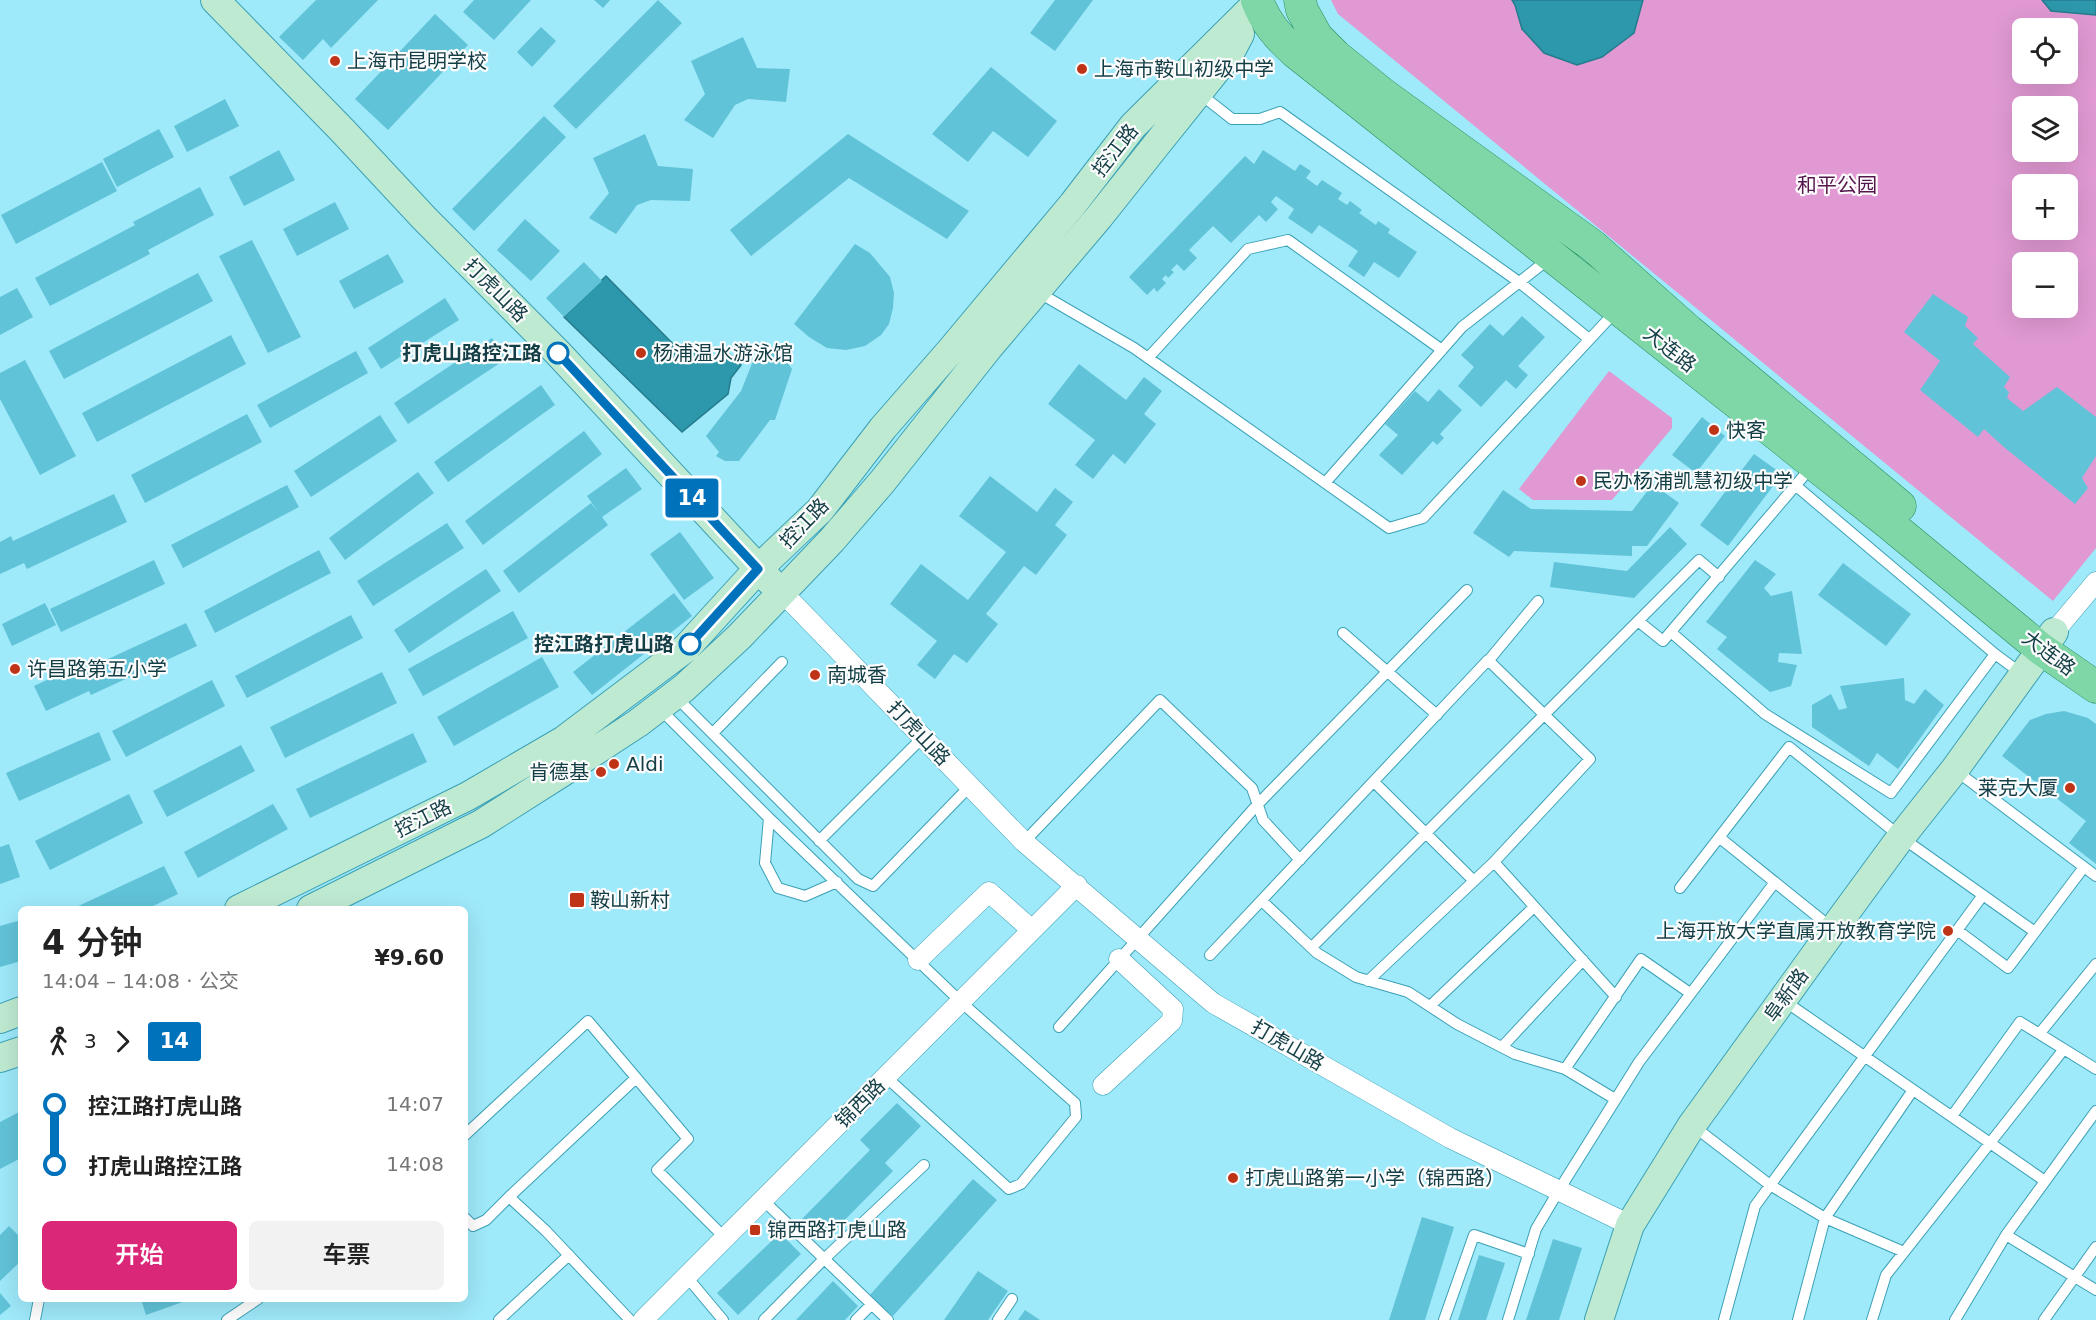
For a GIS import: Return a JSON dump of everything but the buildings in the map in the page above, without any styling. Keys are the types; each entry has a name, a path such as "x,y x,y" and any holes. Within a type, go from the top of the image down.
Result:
{"main road":[{"name":"打虎山路","path":"215,0 424,218 558,353 758,569 783,592"},
{"name":"大连路","path":"1299,0 1317,37 1336,56 1383,94 1593,246 2047,640 2096,687"},
{"name":"控江路","path":"245,906 468,796 564,740 686,648 758,569 820,510 883,428 1073,204 1133,126 1258,1"},
{"name":"控江路","path":"317,906 481,824 566,770 667,701 739,637 832,540 882,482 989,347 1099,217 1230,53 1258,1"},
{"name":"大连路","path":"1258,1 1274,33 1294,52 1618,308 1805,475 2047,640 2096,661"},
{"name":"阜新路","path":"1599,1320 1630,1225 1692,1125 1901,837 1955,770 2047,640"},
{"path":"0,1019 18,1012"},
{"path":"0,1058 18,1052"}],"street":[{"path":"2047,640 2096,582"},
{"name":"打虎山路","path":"783,592 1024,842 1213,1003 1450,1138 1630,1225"},
{"name":"锦西路","path":"644,1320 1077,885"},
{"path":"918,960 989,892 1032,930"},
{"path":"1102,1085 1172,1022 1173,1009 1119,959"}],"lane":[{"path":"1199,92 1232,119 1260,118 1280,112 1519,282 1589,339"},
{"path":"1148,358 1248,249 1288,240 1442,350"},
{"path":"1325,483 1462,327 1552,256"},
{"path":"1036,291 1134,348 1389,528 1423,518 1618,308"},
{"path":"1638,621 1663,641 1805,475 1995,654 2022,674"},
{"path":"1312,947 1699,560 1719,577"},
{"path":"1059,1027 1257,805 1467,590"},
{"path":"1210,955 1489,660 1538,601"},
{"path":"1343,633 1437,715"},
{"path":"1672,633 1765,714 1891,793 1995,654"},
{"path":"1368,981 1494,862 1590,759 1489,660"},
{"path":"712,734 782,662"},
{"path":"1024,842 1160,700 1252,788 1263,820 1300,860"},
{"path":"667,701 712,734 858,879 873,886 970,786"},
{"path":"667,701 769,818 961,1002 1075,1103 1076,1117 1021,1184 1009,1189 886,1077"},
{"path":"819,841 923,737"},
{"path":"1680,888 1789,747 1901,837 2035,932"},
{"path":"1955,770 2096,876"},
{"path":"1374,782 1474,881"},
{"path":"769,818 765,863 778,888 805,896 837,882"},
{"path":"1720,838 1833,930"},
{"path":"1494,862 1616,997"},
{"path":"1957,930 2008,968 2084,867"},
{"path":"1508,1320 1536,1230 1559,1190 1639,1062 1775,882"},
{"path":"1724,1320 1755,1206 1983,895"},
{"path":"1262,901 1312,947 1356,977 1408,992 1457,1024 1515,1054 1565,1070 1615,1099"},
{"path":"1430,1006 1534,907"},
{"path":"1565,1070 1641,959 1690,993"},
{"path":"1502,1047 1582,960"},
{"path":"2040,1033 2096,964"},
{"path":"1783,999 2045,1181"},
{"path":"468,1132 588,1021 688,1139 657,1170 725,1238"},
{"path":"1952,1116 2020,1022 2095,1065"},
{"path":"1872,1320 1886,1275 2064,1048"},
{"path":"468,1221 472,1226 486,1221 636,1078"},
{"path":"1798,1320 1825,1218 1913,1090"},
{"path":"1955,1320 2006,1235 2096,1112"},
{"path":"1692,1125 1770,1185 1825,1218 1904,1252"},
{"path":"764,1320 924,1165"},
{"path":"509,1197 630,1320"},
{"path":"763,1200 888,1320"},
{"path":"1444,1320 1474,1235 1529,1254"},
{"path":"2006,1235 2096,1290"},
{"path":"2044,1320 2096,1247"},
{"path":"499,1320 569,1256"},
{"path":"687,1277 723,1320"},
{"path":"998,1320 1012,1299"},
{"path":"35,1320 38,1302"},
{"path":"227,1320 254,1302"},
{"path":"856,1320 872,1305"}],"green space":[{"name":"和平公园","path":"1331,0 1512,0 1522,29 1602,57 1634,33 1643,0 2042,0 2096,15 2096,548 2053,601 1338,14"},
{"path":"1609,371 1672,418 1672,428 1612,500 1533,500 1519,489"}],"water":[{"path":"1512,0 1643,0 1634,33 1602,57 1577,65 1544,53 1522,29"},
{"path":"2042,0 2096,0 2096,15 2051,11"},
{"name":"杨浦温水游泳馆","path":"606,276 685,356 697,345 713,361 724,349 741,365 731,378 728,394 682,432 564,317"}],"bus line":[{"name":"14","path":"558,353 758,569 690,644"}],"place":[{"name":"上海市昆明学校","path":"335,61"},
{"name":"上海市鞍山初级中学","path":"1082,69"},
{"name":"打虎山路控江路","path":"558,353"},
{"name":"杨浦温水游泳馆","path":"641,353"},
{"name":"快客","path":"1714,430"},
{"name":"民办杨浦凯慧初级中学","path":"1581,481"},
{"name":"控江路打虎山路","path":"690,644"},
{"name":"许昌路第五小学","path":"15,669"},
{"name":"南城香","path":"815,675"},
{"name":"Aldi","path":"614,764"},
{"name":"肯德基","path":"601,772"},
{"name":"莱克大厦","path":"2070,788"},
{"name":"鞍山新村","path":"577,900"},
{"name":"上海开放大学直属开放教育学院","path":"1948,931"},
{"name":"打虎山路第一小学（锦西路）","path":"1233,1178"},
{"name":"锦西路打虎山路","path":"755,1230"}]}
